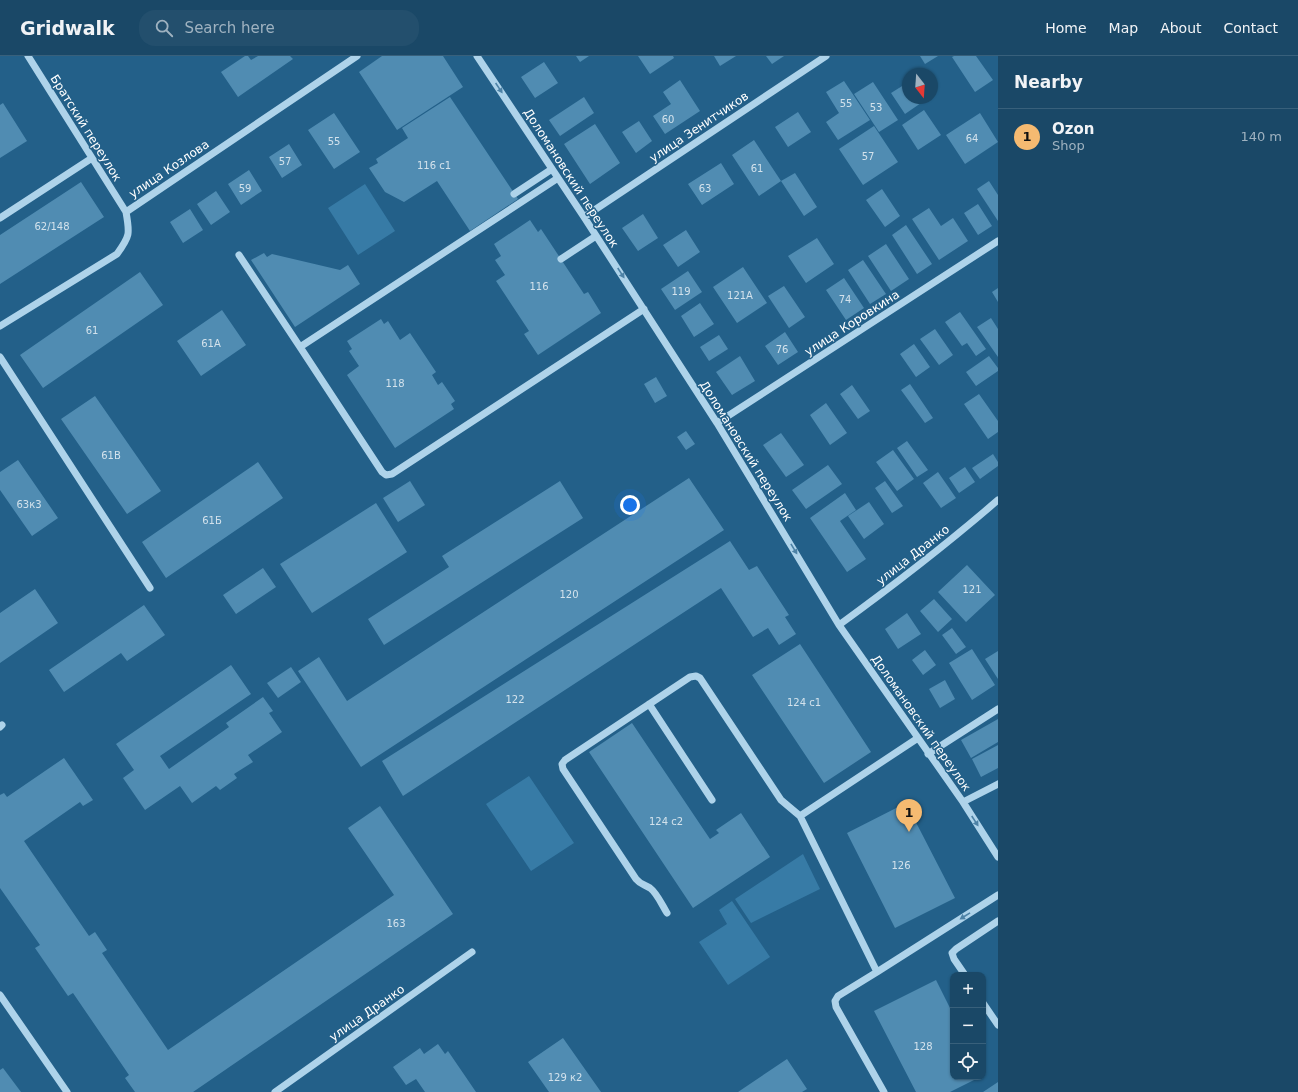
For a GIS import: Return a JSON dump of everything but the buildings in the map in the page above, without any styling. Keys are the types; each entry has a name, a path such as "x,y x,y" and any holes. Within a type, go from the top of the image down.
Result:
{"street":[{"name":"Братский переулок","path":"28,56 126,212"},
{"name":"улица Козлова","path":"0,326 117,254 126,240 129,230 126,212 357,56"},
{"name":"Доломановский переулок","path":"477,56 584,217 717,423 839,625 963,802 998,857"},
{"name":"улица Зенитчиков","path":"584,217 826,56"},
{"path":"0,218 92,158"},
{"path":"514,194 552,169"},
{"path":"300,347 558,178"},
{"path":"561,259 596,236"},
{"name":"улица Коровкина","path":"717,423 998,241"},
{"path":"239,255 382,472 386,475 392,474 644,309"},
{"path":"0,357 150,588"},
{"name":"улица Дранко","path":"839,625 899,582 998,500"},
{"path":"667,913 653,891 640,884 636,879 563,769 562,764 565,760 690,677 696,676 700,678 781,800 800,816 877,972"},
{"path":"649,704 712,800"},
{"path":"928,754 998,709"},
{"path":"800,816 918,738"},
{"path":"963,802 998,784"},
{"path":"884,1092 836,1007 835,1001 838,996 998,896"},
{"path":"963,972 954,959 952,953 998,921"},
{"name":"улица Дранко","path":"275,1092 472,952"},
{"path":"0,995 2,1003 67,1092"},
{"path":"986,1007 998,1025"}],"shaded area":[{"path":"365,184 395,231 358,255 328,208"},
{"path":"529,776 574,843 531,871 486,804"},
{"path":"803,854 820,889 751,923 735,899"},
{"path":"732,901 770,957 728,985 699,942 727,924 719,910"}],"place":[{"name":"Ozon","path":"909,832"}]}
